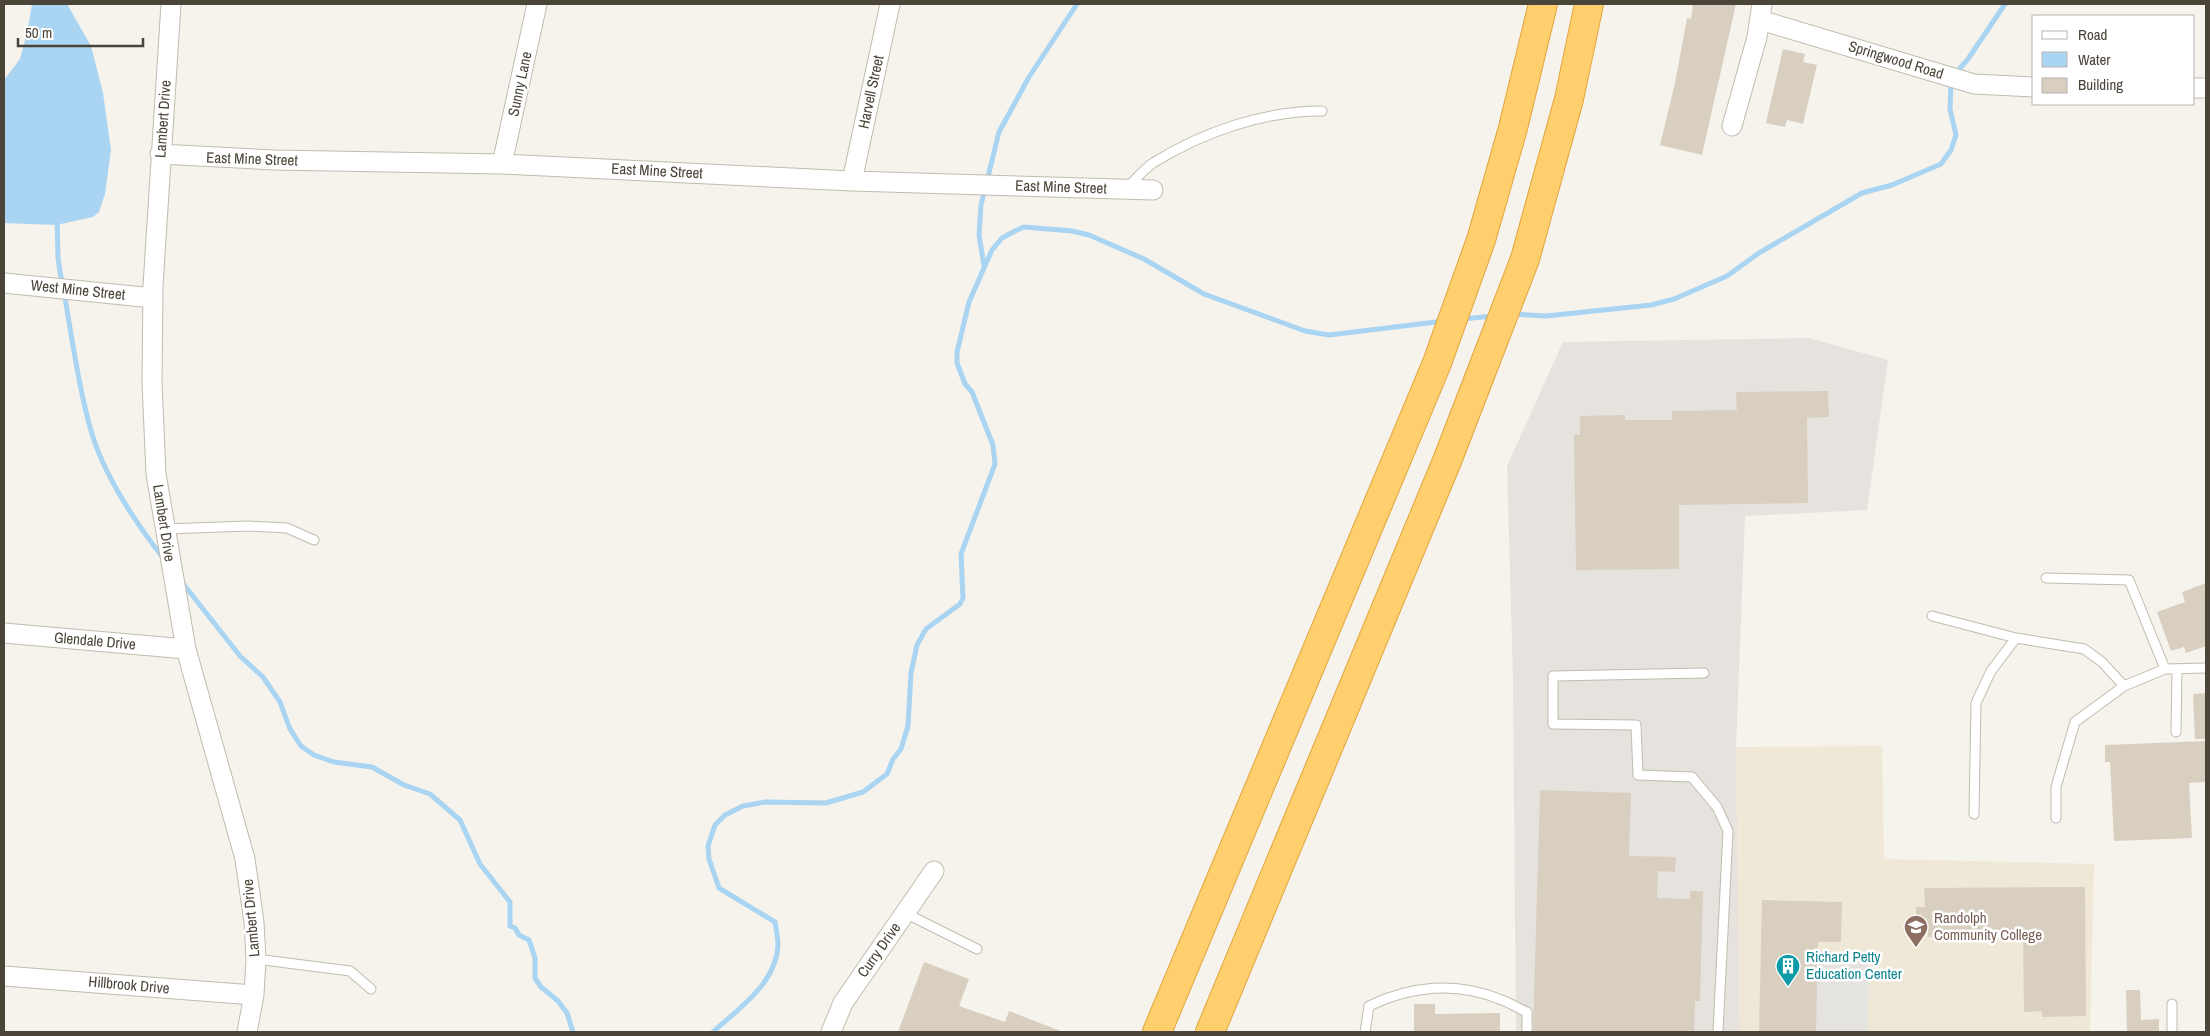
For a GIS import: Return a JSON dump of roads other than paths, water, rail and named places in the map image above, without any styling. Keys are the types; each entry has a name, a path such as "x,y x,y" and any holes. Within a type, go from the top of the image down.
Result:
{"highway":[{"path":"1157,1032 1437,363 1481,240 1513,128 1543,4"},
{"path":"1210,1032 1448,461 1525,259 1566,108 1589,4"}],"street":[{"name":"Lambert Drive","path":"171,4 160,154 153,298 152,383 156,474 186,649 245,858 254,922 256,959 254,995 247,1032"},
{"name":"Sunny Lane","path":"502,164 537,4"},
{"name":"Harvell Street","path":"852,181 890,4"},
{"name":"Springwood Road","path":"1761,12 1974,84 2032,87"},
{"path":"1732,126 1758,37 1761,12"},
{"name":"East Mine Street","path":"160,154 274,160 502,164 852,181 1153,190"},
{"name":"West Mine Street","path":"4,283 153,298"},
{"name":"Glendale Drive","path":"4,633 186,649"},
{"name":"Curry Drive","path":"831,1032 843,1002 934,871"},
{"name":"Hillbrook Drive","path":"4,976 254,995"}],"lane":[{"path":"1126,189 1152,164 1207,135 1268,115 1322,111"},
{"path":"164,529 248,526 286,528 314,540"},
{"path":"2046,578 2129,580 2165,669"},
{"path":"1932,616 2016,638 2084,648 2102,662 2124,686"},
{"path":"1974,814 1976,703 1991,671 2016,638"},
{"path":"2056,818 2056,787 2075,722 2124,686 2165,669 2206,668"},
{"path":"2176,732 2177,669"},
{"path":"1704,672 1552,676 1553,724 1636,725 1638,775 1692,777 1717,807 1728,832 1718,1032"},
{"path":"905,913 977,949"},
{"path":"256,959 350,971 371,989"},
{"path":"1365,1032 1368,1006 1386,997 1413,990 1458,988 1499,998 1527,1012 1527,1032"},
{"path":"2172,1004 2172,1032"}],"water":[{"path":"32,4 67,4 91,46 103,93 111,150 105,194 99,212 93,217 56,225 4,223 4,80 20,59"}],"waterway":[{"path":"984,266 979,235 981,205 999,132 1029,77 1077,4"},
{"path":"1955,74 1968,59 2005,4"},
{"path":"1512,314 1546,316 1651,305 1674,299 1727,276 1759,253 1862,193 1892,185 1941,164 1951,150 1956,135 1950,109 1951,82"},
{"path":"57,218 58,258 62,284"},
{"path":"713,1032 744,1004 763,983 771,972 776,959 778,945 775,922 719,888 709,859 708,846 715,825 725,815 743,806 765,802 826,803 863,792 887,774 893,759 901,749 908,726 911,673 917,645 926,629 960,604 963,598 961,554 995,464 993,445 972,392 965,384 957,363 957,352 969,302 992,250 1002,238 1024,227 1072,231 1089,235 1144,259 1204,294 1305,331 1329,335 1444,321"},
{"path":"64,292 83,400 98,451 122,500 164,559"},
{"path":"1462,319 1493,316"},
{"path":"181,581 240,656 263,677 280,702 290,729 301,746 314,755 334,762 372,767 404,785 430,794 460,820 480,864 510,902 510,926 515,928 519,935 529,940 535,958 535,978 541,987 558,1001 567,1013 573,1032"}],"place":[{"name":"Randolph Community College","path":"1916,948"},
{"name":"Richard Petty Education Center","path":"1788,987"}]}
